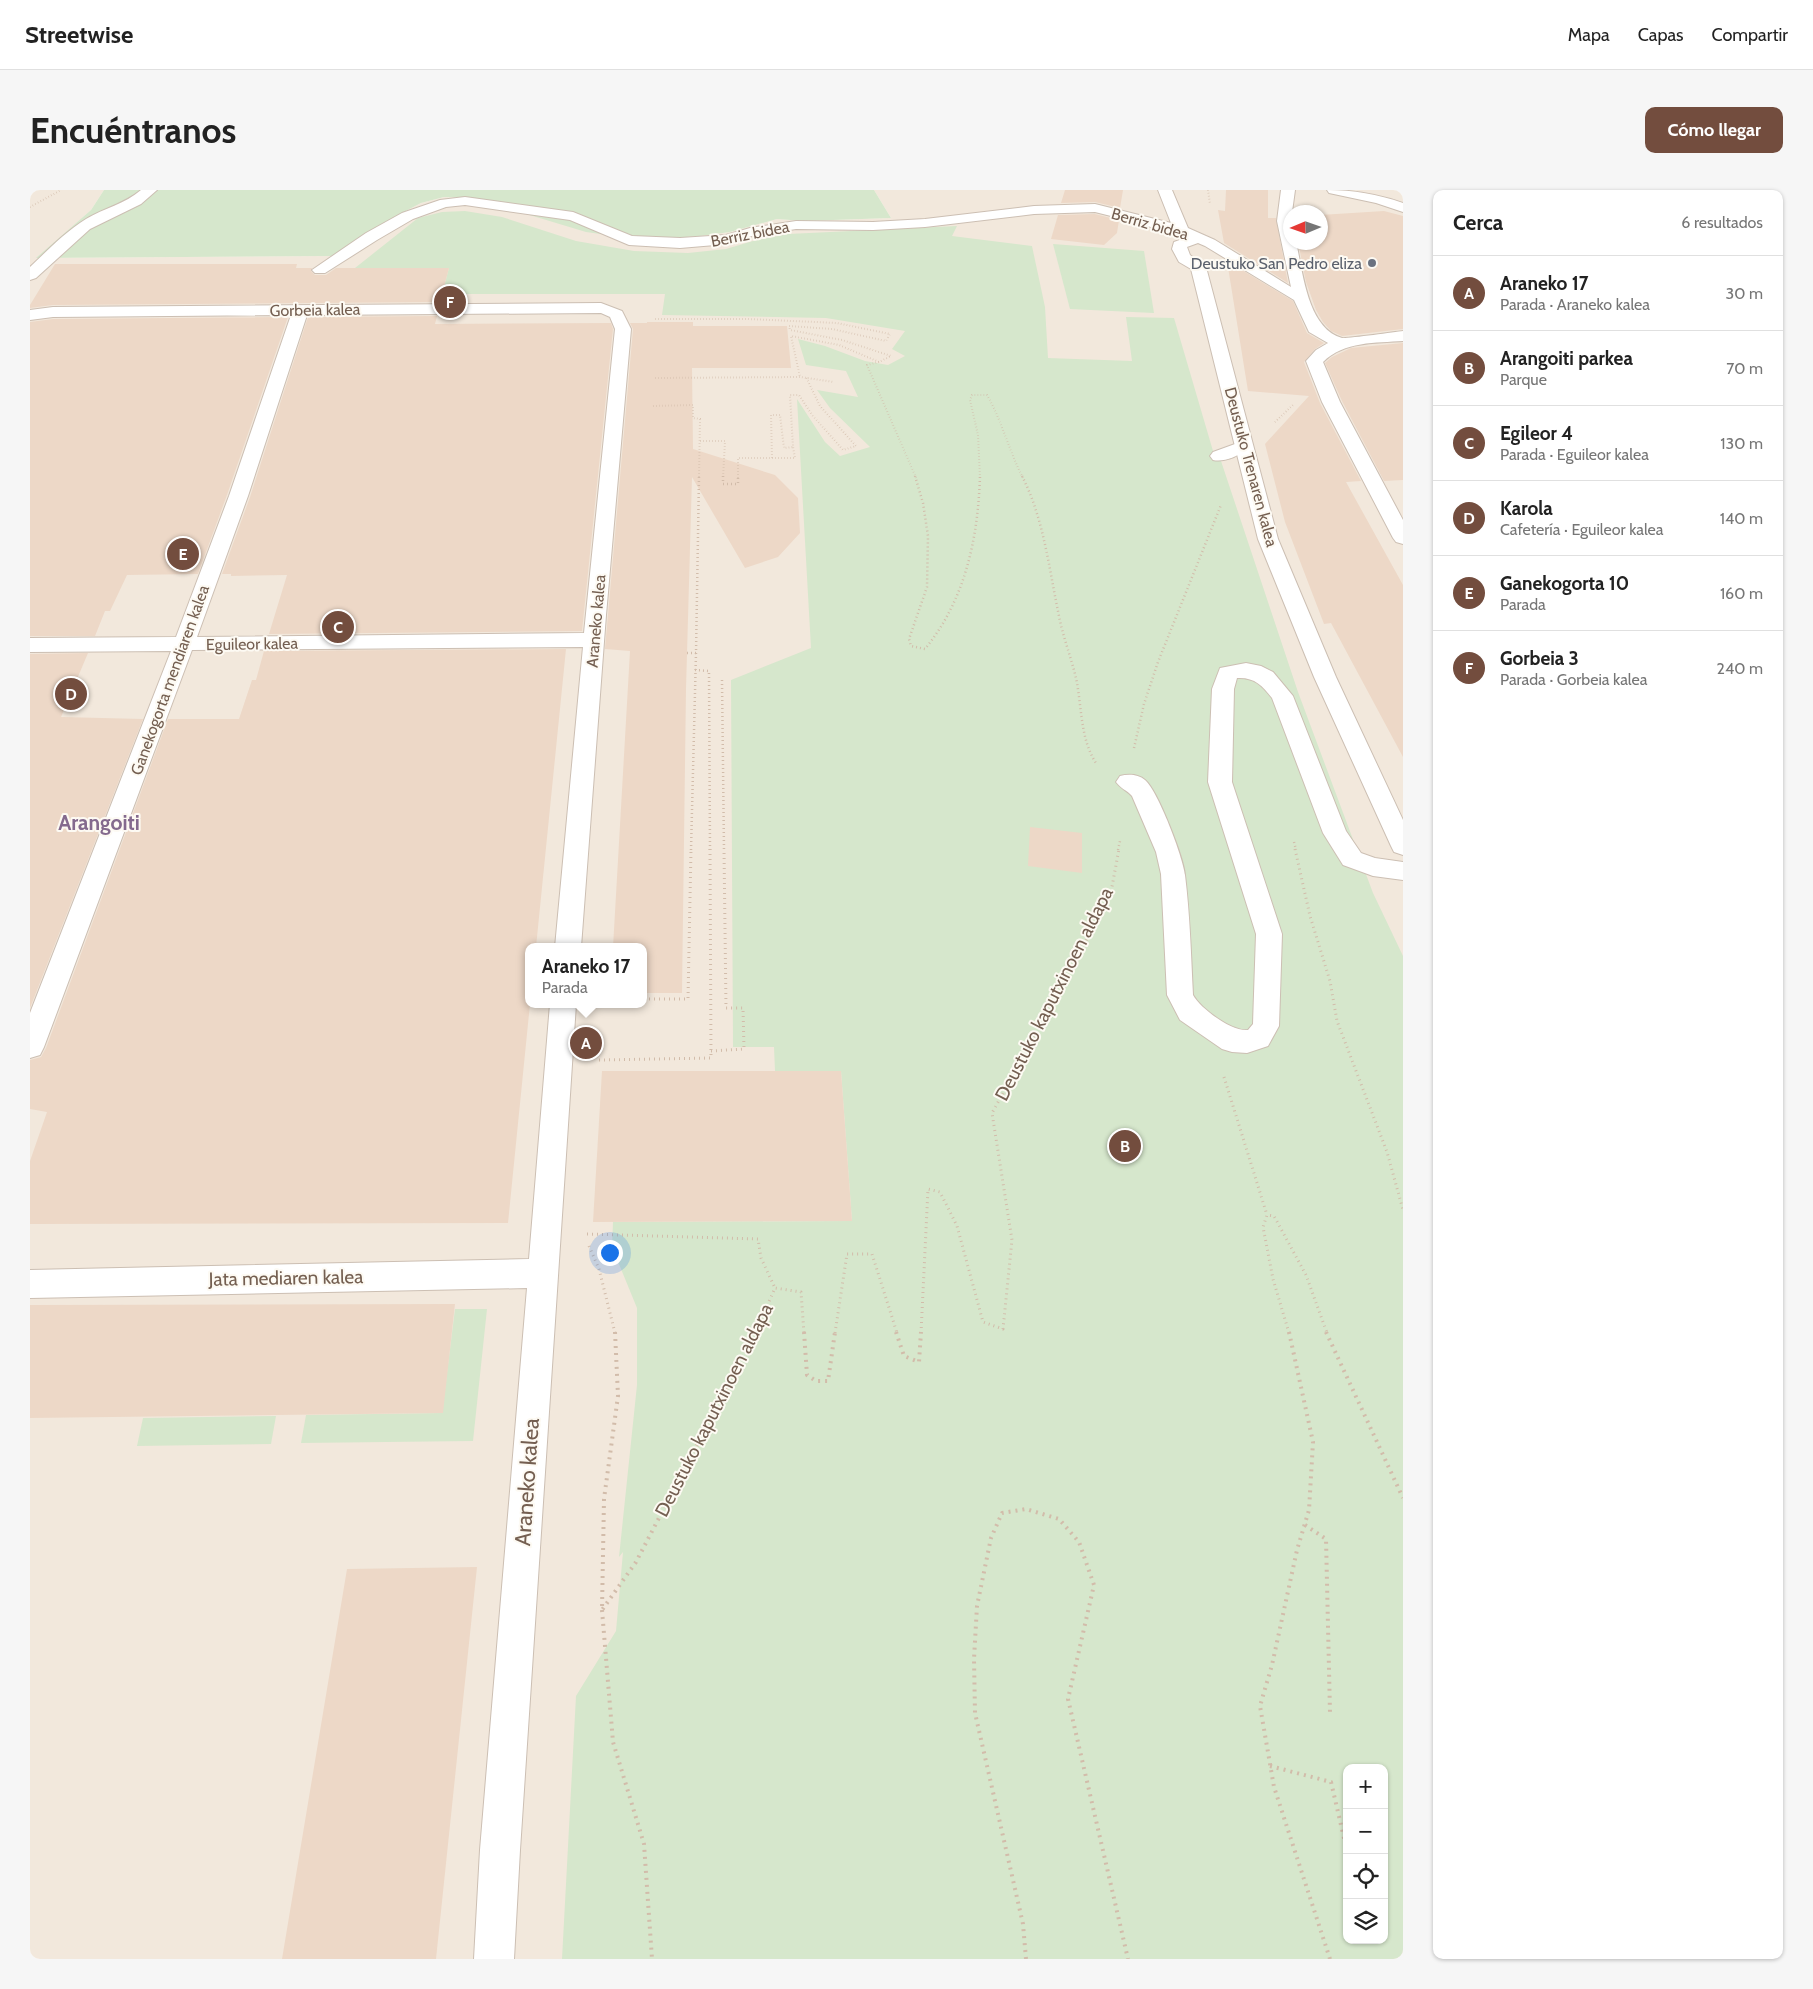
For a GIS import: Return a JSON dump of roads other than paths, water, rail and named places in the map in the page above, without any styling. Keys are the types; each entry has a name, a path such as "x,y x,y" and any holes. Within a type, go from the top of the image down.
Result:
{"street":[{"path":"30,275 85,226 106,212 134,201 150,190"},
{"path":"1166,190 1190,235"},
{"path":"1288,190 1284,221 1302,298 1315,328 1340,344"},
{"path":"1334,190 1380,200 1403,208"},
{"path":"106,212 120,194"},
{"name":"Berriz bidea","path":"320,270 409,214 447,201 464,201 573,216 629,240 697,243 796,225 873,226 925,223 1065,208 1095,208 1139,218 1190,235 1302,298"},
{"name":"Deustuko Trenaren kalea","path":"1190,235 1179,245 1179,251 1181,258 1198,267 1268,539 1325,677 1403,846"},
{"name":"Gorbeia kalea","path":"30,315 53,312 601,308"},
{"name":"Araneko kalea","path":"568,943 623,329 620,316 611,310 601,308"},
{"name":"Ganekogorta mendiaren kalea","path":"30,1047 183,645 301,310"},
{"path":"1403,336 1340,344 1321,352 1314,362 1330,402 1403,538"},
{"name":"Eguileor kalea","path":"30,645 594,640"},
{"path":"1128,782 1136,785 1142,792 1168,852 1173,874 1180,995 1189,1012 1232,1041 1248,1042 1258,1038 1266,1026 1269,934 1220,782 1222,689 1228,673 1242,670 1255,671 1271,682 1282,696 1335,833 1352,859 1373,867 1403,870"},
{"name":"Araneko kalea","path":"494,1959 500,1850 562,1008"},
{"name":"Jata mediaren kalea","path":"30,1284 543,1272"}],"place":[{"name":"Deustuko San Pedro eliza","path":"1372,263"},
{"name":"Gorbeia 3","path":"450,302"},
{"name":"Ganekogorta 10","path":"183,554"},
{"name":"Egileor 4","path":"338,627"},
{"name":"Karola","path":"71,694"},
{"name":"Araneko 17","path":"586,1043"},
{"name":"Arangoiti parkea","path":"1125,1146"}],"district":[{"name":"Arangoiti","path":"99,822"}]}
